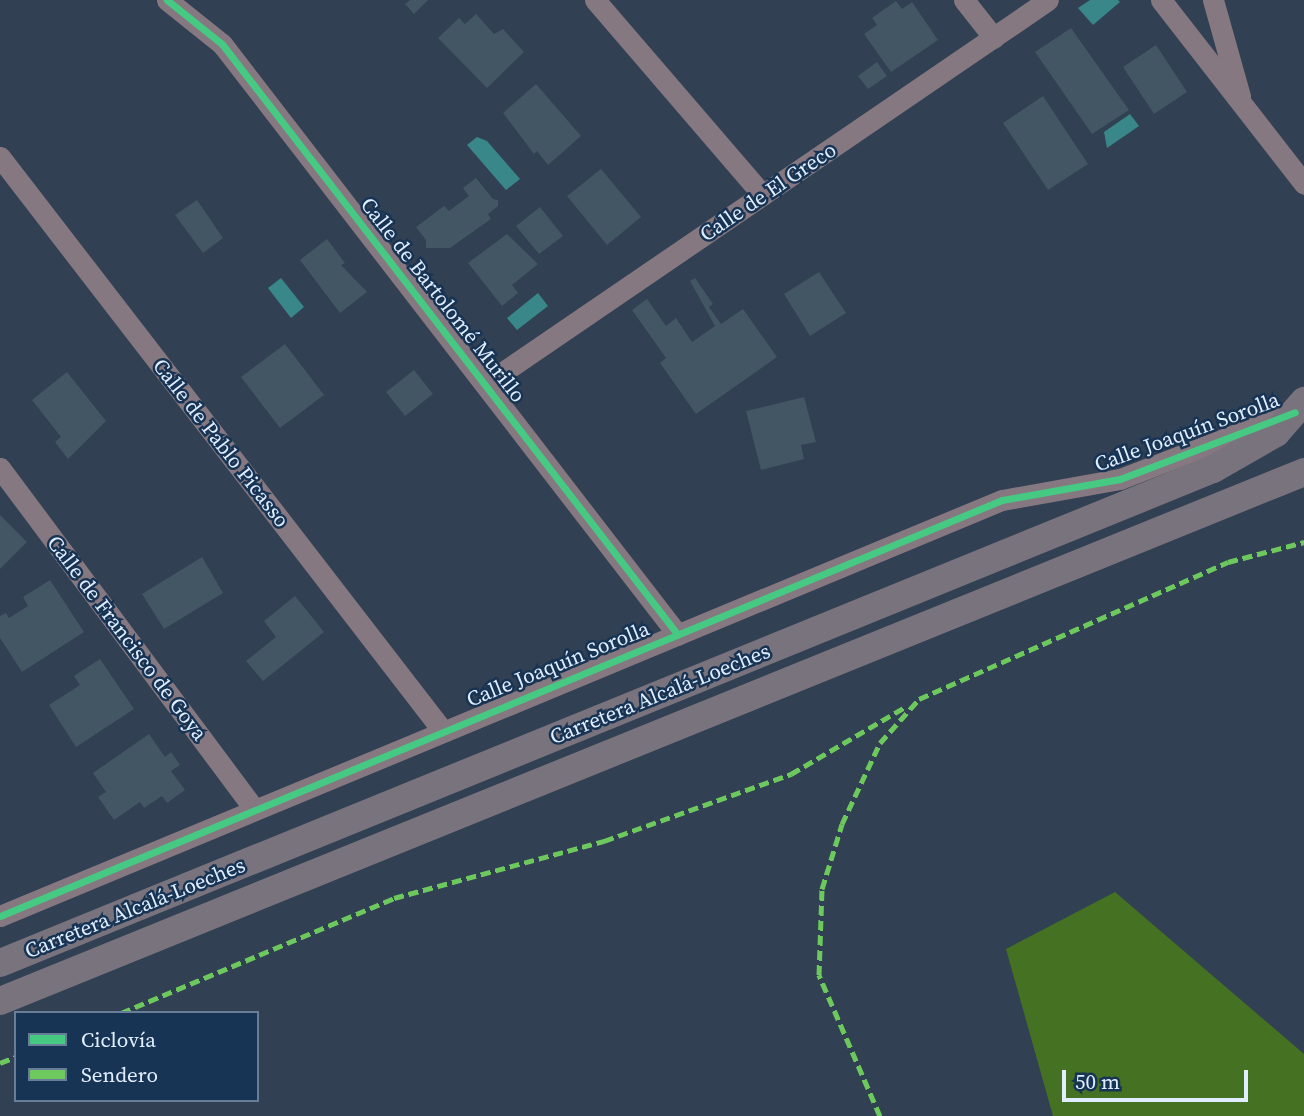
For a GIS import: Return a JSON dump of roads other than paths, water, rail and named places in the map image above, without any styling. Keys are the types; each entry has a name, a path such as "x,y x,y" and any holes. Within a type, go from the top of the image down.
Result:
{"main road":[{"name":"Carretera Alcalá-Loeches","path":"0,963 1213,469 1276,433 1299,406"},
{"name":"Carretera Alcalá-Loeches","path":"0,1001 1304,472"}],"street":[{"name":"Calle de Bartolomé Murillo","path":"167,0 222,44 487,383 678,635"},
{"path":"595,0 763,195"},
{"path":"964,0 994,38"},
{"name":"Calle de El Greco","path":"487,383 1048,0"},
{"path":"1161,0 1304,184"},
{"path":"1213,0 1244,110"},
{"name":"Calle de Pablo Picasso","path":"0,157 442,730"},
{"name":"Calle Joaquín Sorolla","path":"0,916 253,808 1002,500 1120,479 1299,406"},
{"name":"Calle de Francisco de Goya","path":"0,468 253,808"}]}
